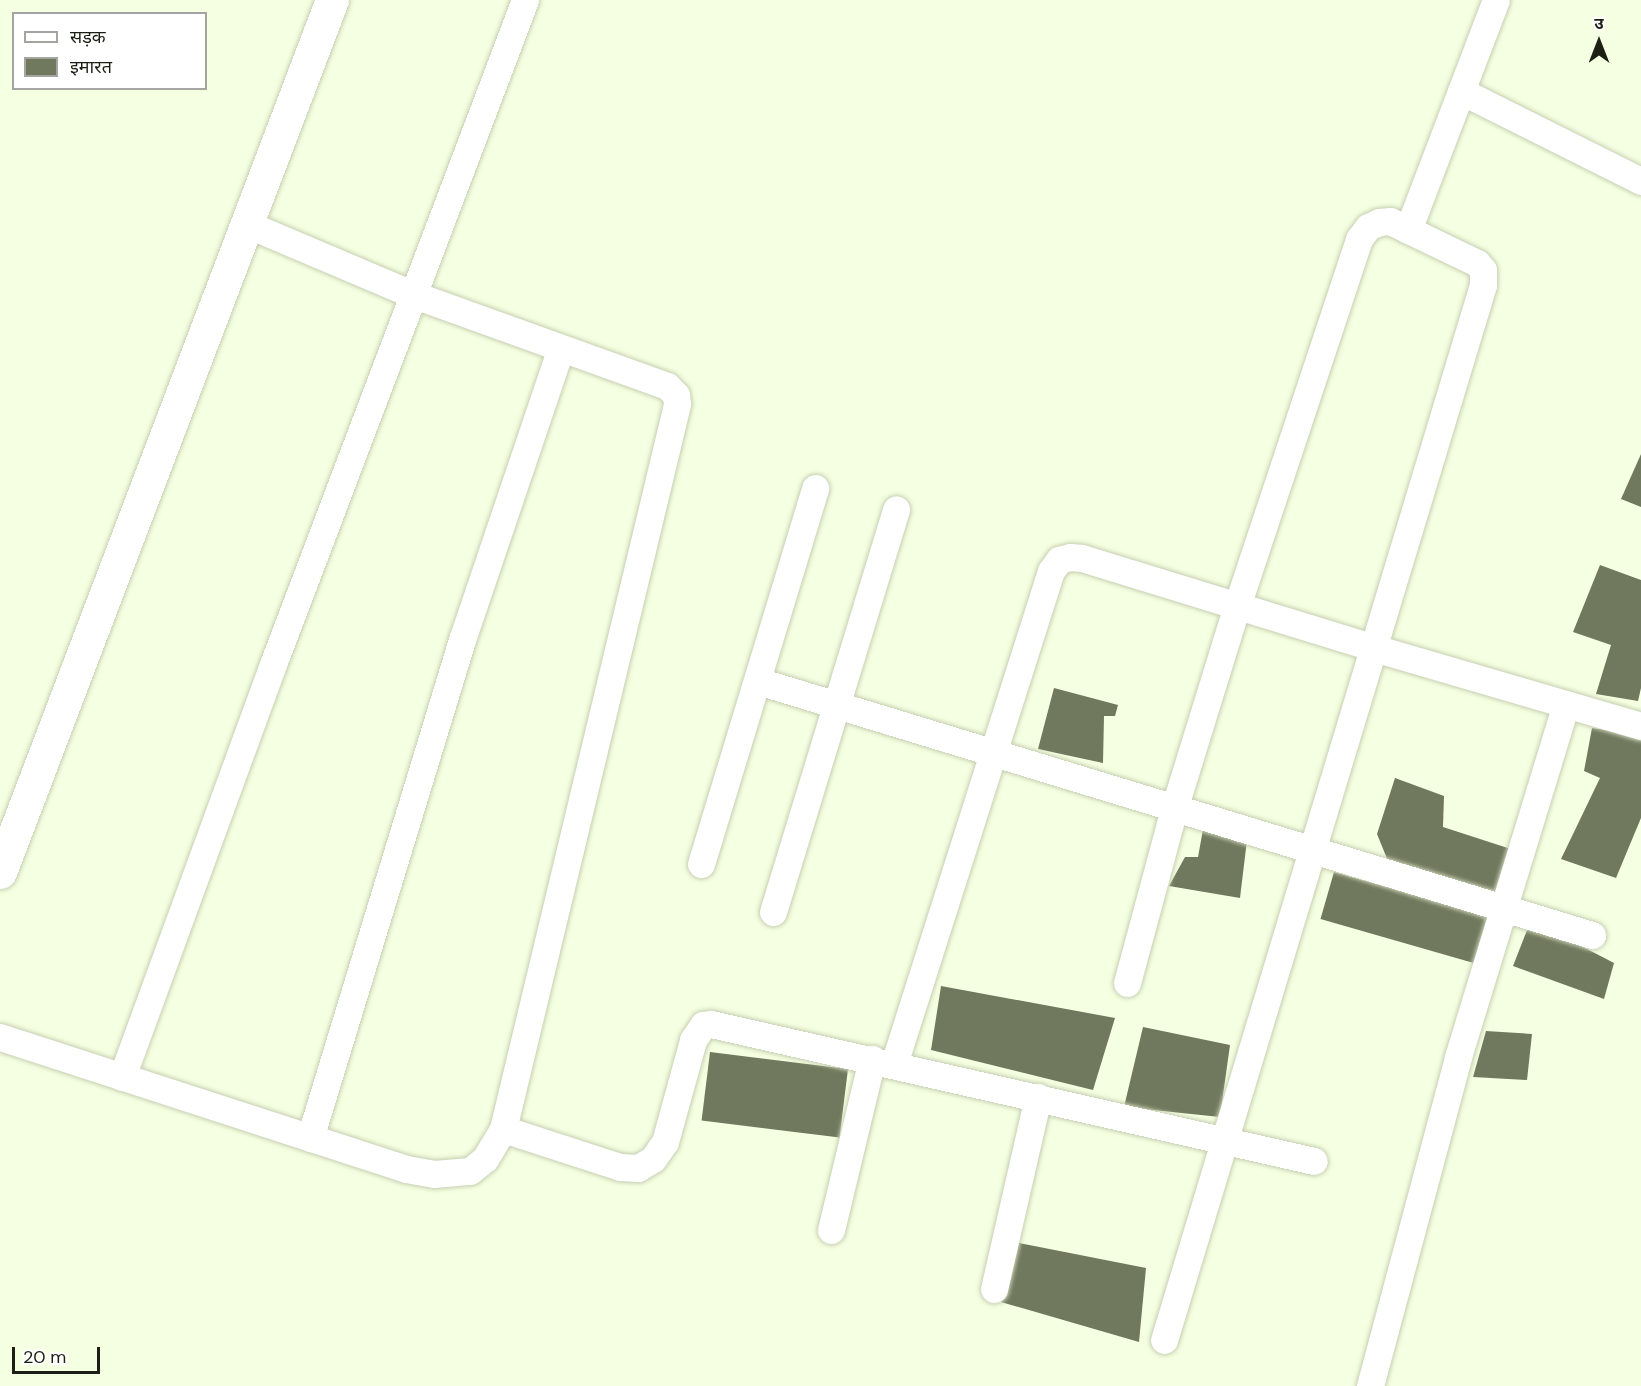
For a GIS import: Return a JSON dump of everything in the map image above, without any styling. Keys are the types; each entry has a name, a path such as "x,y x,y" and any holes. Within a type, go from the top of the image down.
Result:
{"street":[{"path":"0,872 332,0"},
{"path":"122,1077 272,667 525,0"},
{"path":"1408,230 1496,0"},
{"path":"1461,91 1641,182"},
{"path":"1127,983 1174,809 1236,606 1359,239 1368,227 1379,222 1390,221 1477,263 1484,275 1374,648 1164,1340"},
{"path":"0,1037 405,1169 434,1174 470,1171 485,1159 503,1129 676,404 674,389 414,295 247,224"},
{"path":"310,1138 462,640 561,348"},
{"path":"702,864 815,488"},
{"path":"773,912 896,509"},
{"path":"831,1230 883,1062 993,755 1051,571 1059,560 1071,557 1082,558 1374,648 1641,726"},
{"path":"758,681 993,755 1592,935"},
{"path":"1370,1386 1458,1057 1566,704"},
{"path":"503,1129 620,1167 638,1168 653,1159 665,1142 693,1040 703,1025 722,1025 1314,1161"},
{"path":"994,1289 1038,1097"}],"building":[{"path":"1641,454 1641,507 1621,499"},
{"path":"1600,565 1641,580 1641,688 1638,701 1596,694 1611,645 1573,632"},
{"path":"1054,688 1118,705 1115,716 1104,716 1103,763 1038,749"},
{"path":"1592,728 1641,735 1641,818 1616,878 1561,859 1600,778 1584,771"},
{"path":"1395,778 1444,796 1443,827 1520,852 1501,900 1390,866 1377,834"},
{"path":"1204,824 1247,840 1240,898 1169,886 1185,857 1198,857"},
{"path":"1334,872 1490,917 1476,964 1320,919"},
{"path":"1531,920 1614,963 1604,999 1513,966"},
{"path":"941,986 1115,1018 1093,1090 931,1050"},
{"path":"1143,1027 1230,1045 1220,1117 1124,1107"},
{"path":"1486,1031 1532,1034 1527,1080 1473,1077"},
{"path":"710,1052 848,1069 840,1137 702,1120"},
{"path":"1019,1243 1146,1268 1139,1342 1001,1302"}]}
